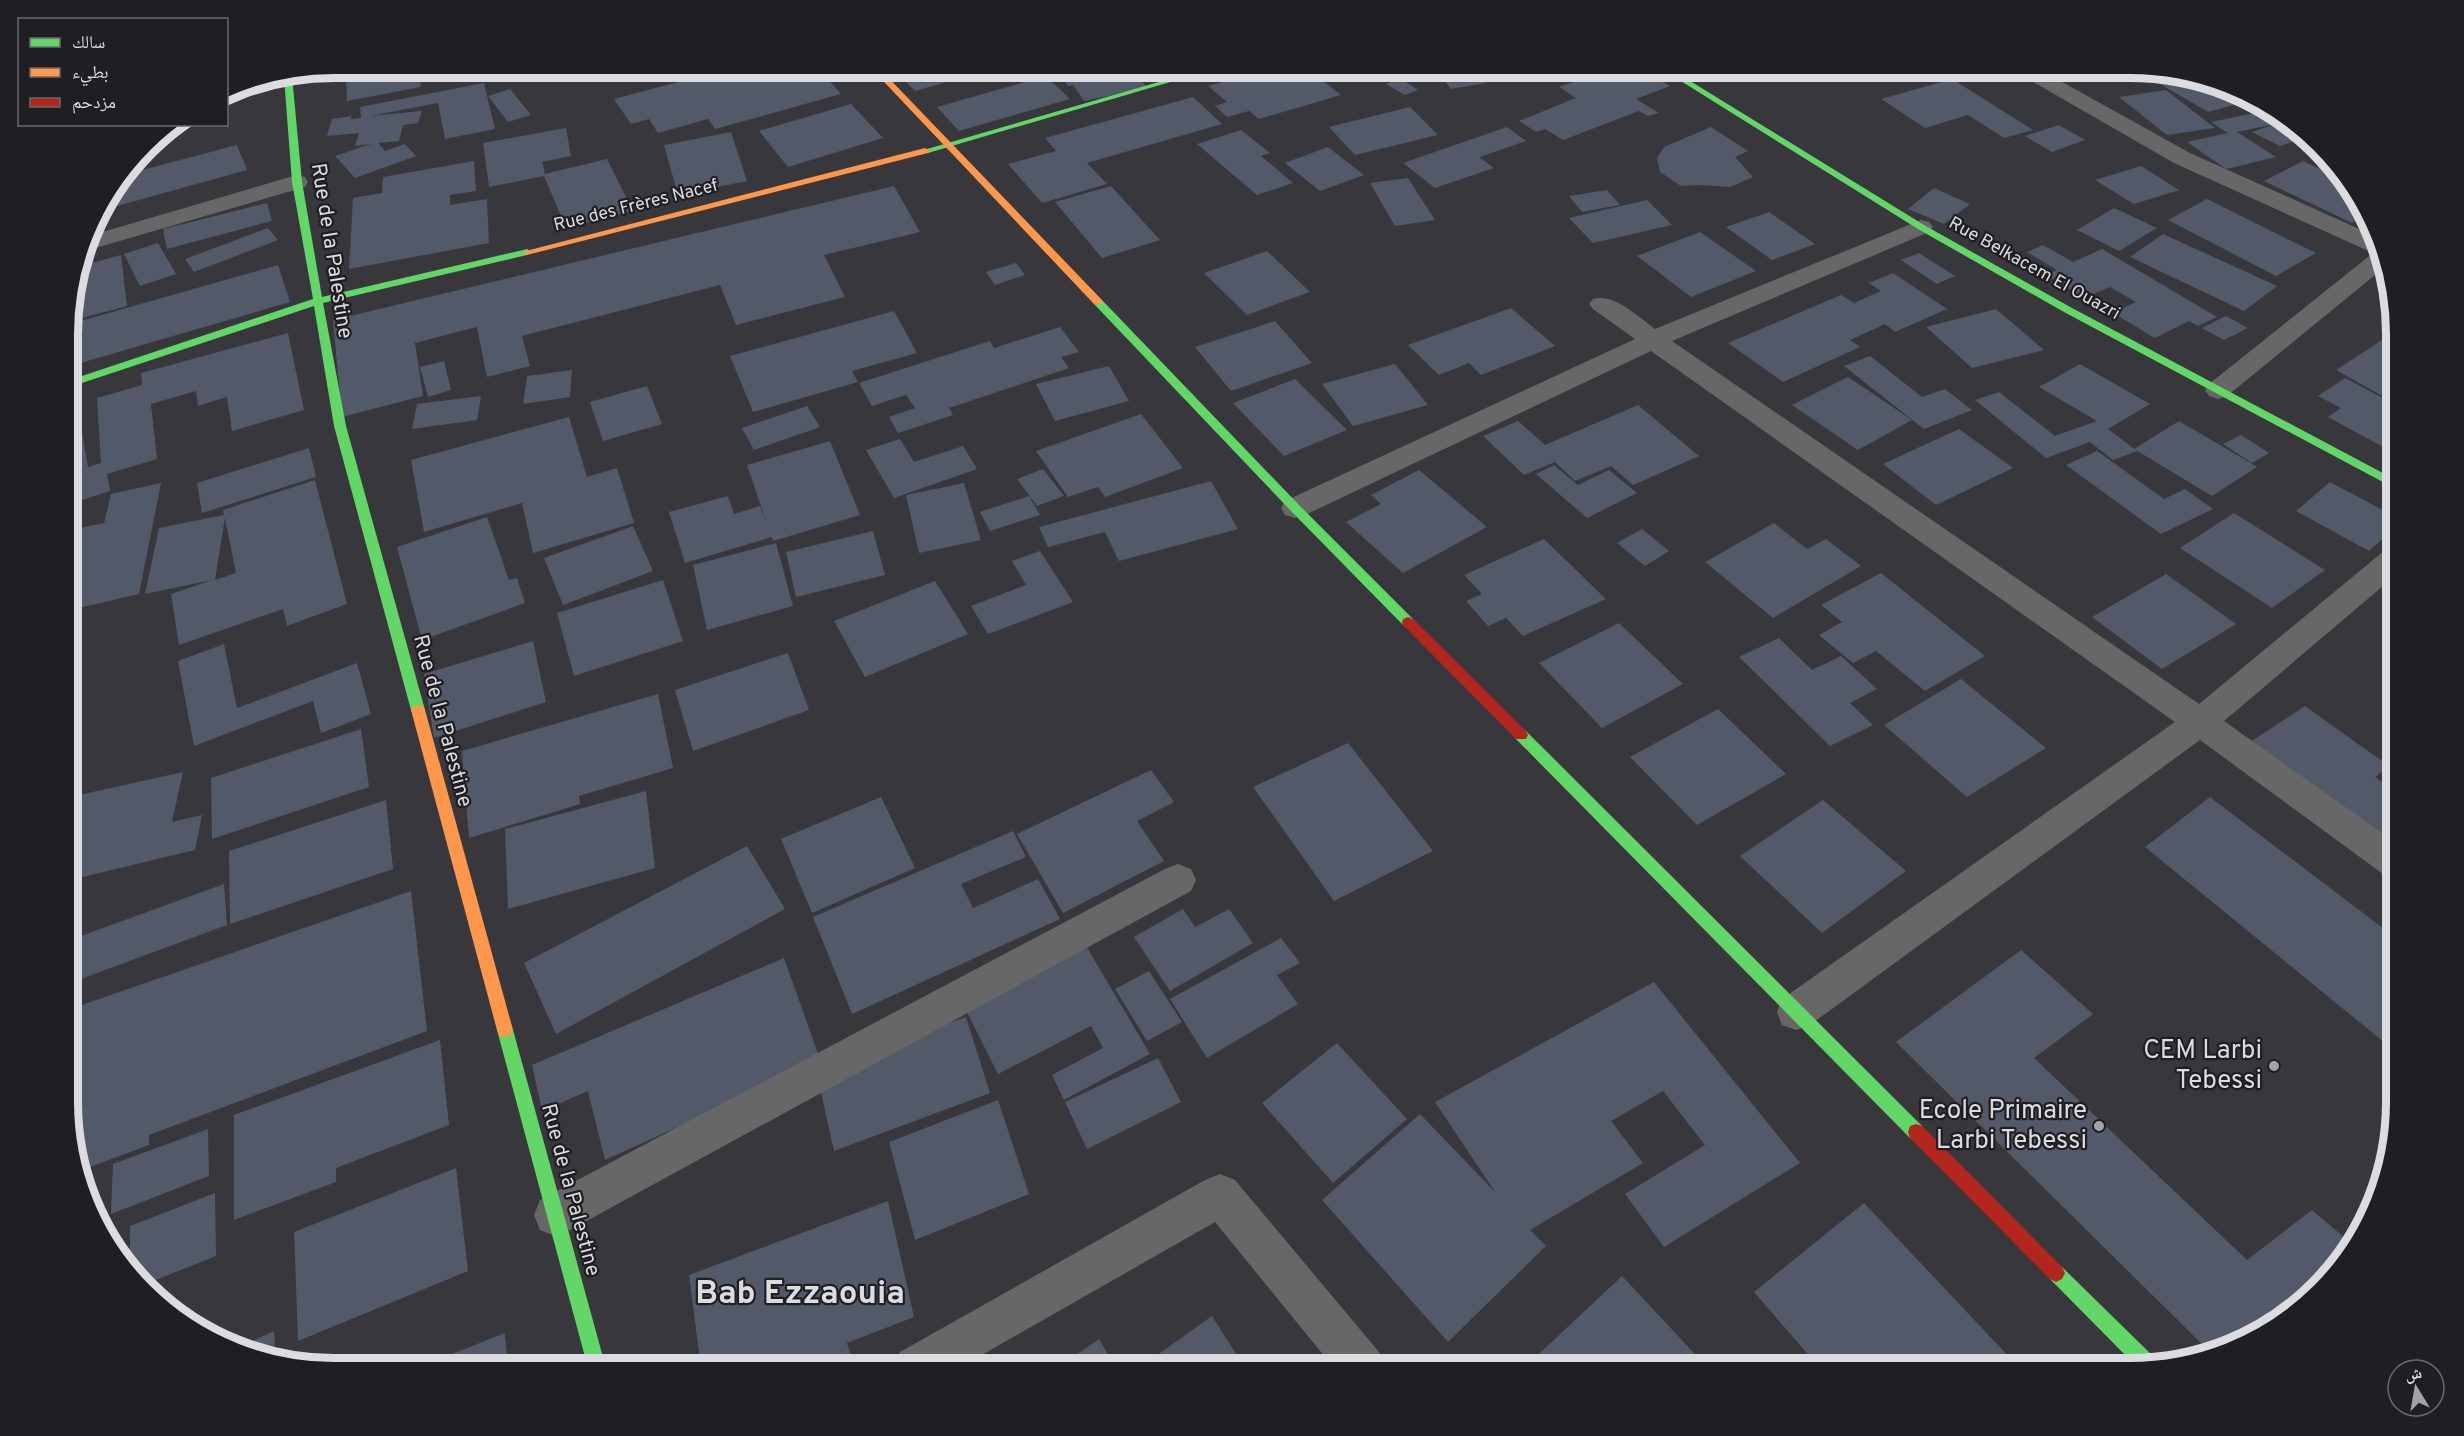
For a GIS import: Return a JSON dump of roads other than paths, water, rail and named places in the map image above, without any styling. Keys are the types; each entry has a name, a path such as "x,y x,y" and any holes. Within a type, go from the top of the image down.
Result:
{"street":[{"path":"884,78 1295,508 2140,1357"},
{"name":"Rue des Frères Nacef","path":"78,381 317,301 533,250 948,145 1179,78"},
{"name":"Rue Belkacem El Ouazri","path":"1680,78 1922,227 2386,480"},
{"path":"2041,78 2182,158 2369,243"},
{"name":"Rue de la Palestine","path":"289,82 297,182 340,426 594,1358"},
{"path":"95,242 297,182"},
{"path":"1295,508 1655,339 1922,227"},
{"path":"2218,390 2375,263"},
{"path":"1602,304 2200,722 2386,856"},
{"path":"1796,1012 2200,722 2386,566"},
{"path":"555,1215 1178,880"},
{"path":"934,1358 1220,1195 1355,1358"}],"place":[{"name":"CEM Larbi Tebessi","path":"2274,1066"},
{"name":"Ecole Primaire Larbi Tebessi","path":"2099,1126"}],"district":[{"name":"Bab Ezzaouia","path":"800,1295"}]}
